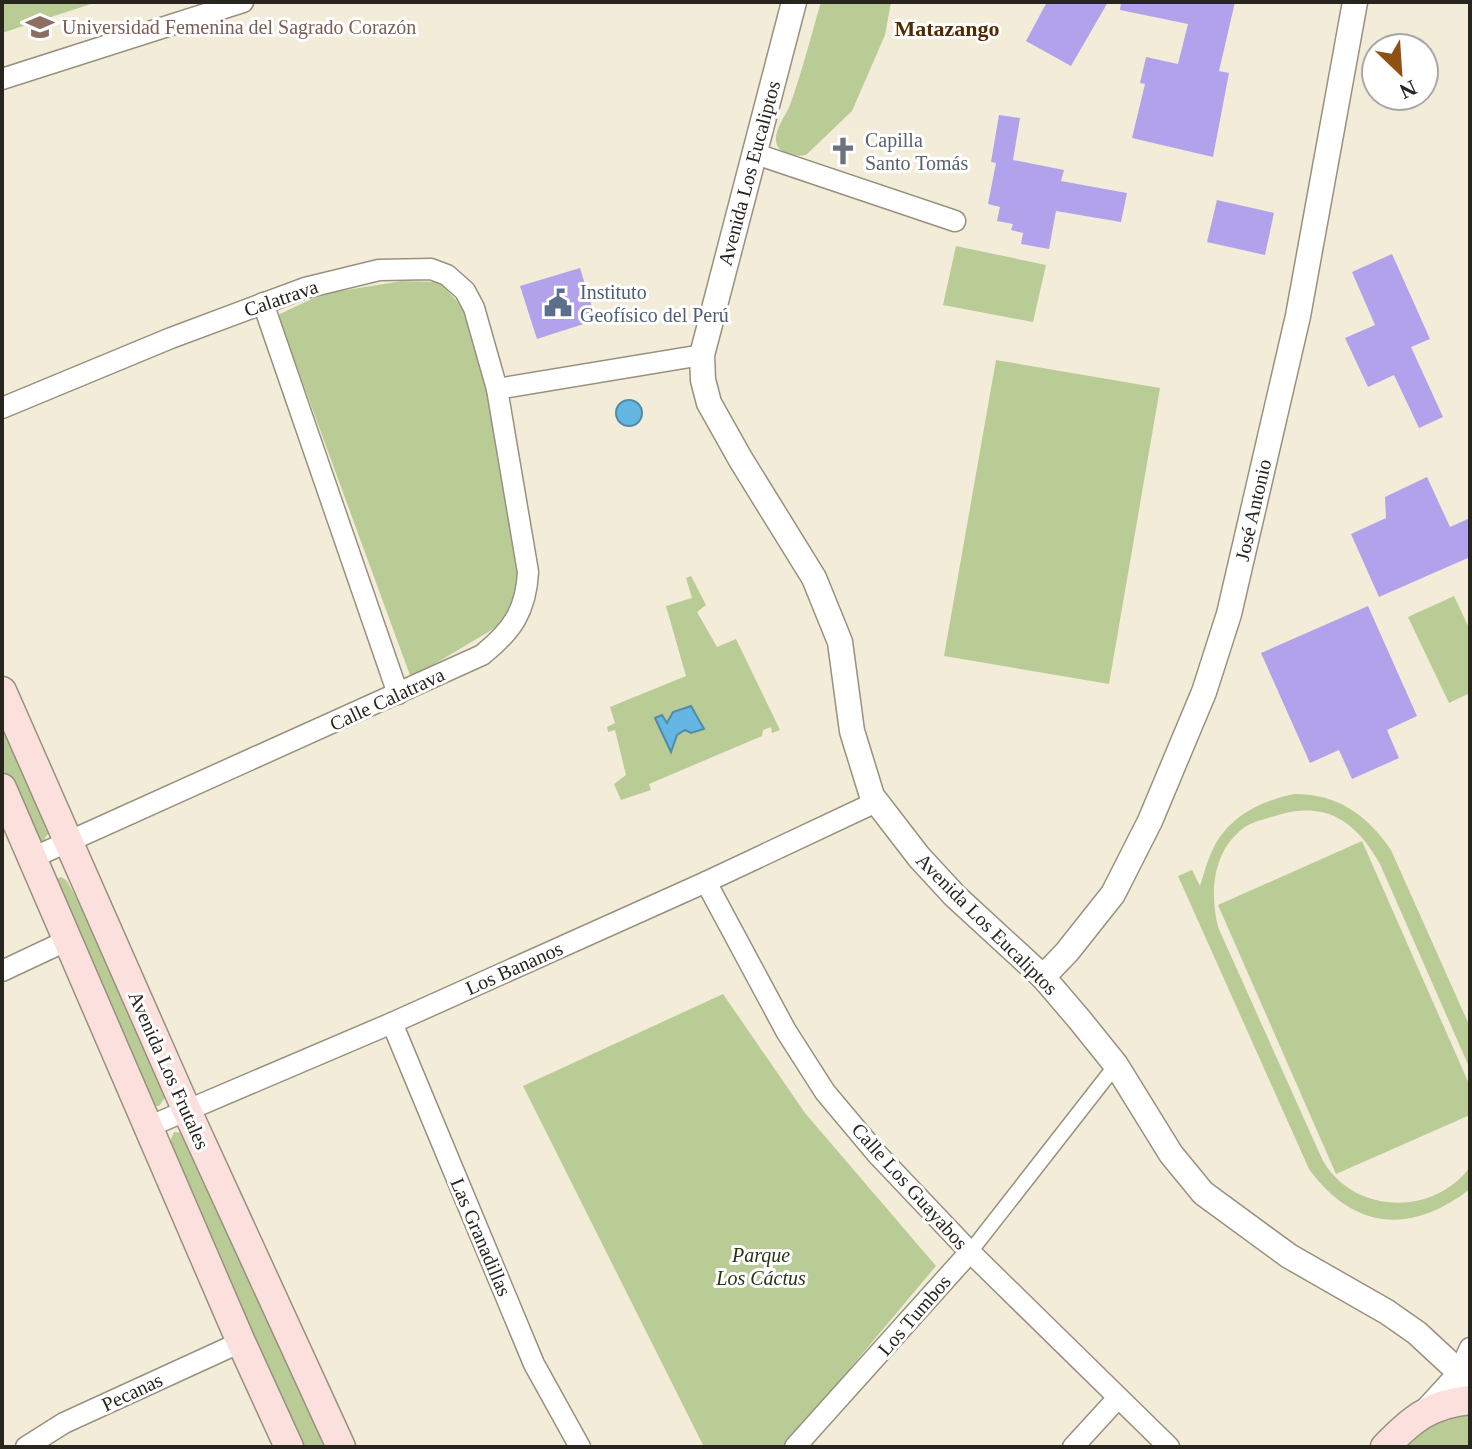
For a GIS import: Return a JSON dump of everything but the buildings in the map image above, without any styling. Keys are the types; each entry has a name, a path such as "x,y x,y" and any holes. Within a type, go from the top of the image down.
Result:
{"main road":[{"name":"Avenida Los Frutales","path":"2,691 187,1111 341,1447"},
{"name":"Avenida Los Frutales","path":"2,788 289,1447"},
{"path":"1385,1447 1421,1414 1447,1402 1470,1400"}],"street":[{"path":"2,79 243,2"},
{"name":"Avenida Los Eucaliptos","path":"794,2 702,355 703,380 709,403 814,578 840,642 852,731 872,796 919,857 955,896 1043,977 1116,1065 1171,1154 1203,1193 1289,1256 1387,1312 1417,1333 1464,1380"},
{"name":"José Antonio","path":"1043,977 1113,894 1150,821 1208,679 1229,614 1298,316 1355,2"},
{"path":"753,153 955,221"},
{"name":"Calatrava","path":"2,408 305,288 366,273 431,269 447,275 465,291 474,308 497,389"},
{"path":"263,303 398,694"},
{"path":"497,389 702,355"},
{"name":"Calle Calatrava","path":"32,858 482,655 503,638 516,620 525,598 528,572 497,389"},
{"name":"Los Bananos","path":"148,1127 392,1023 876,802"},
{"name":"Calle Los Guayabos","path":"706,882 786,1031 825,1092 877,1154 970,1252 1169,1447"},
{"path":"2,971 68,940"},
{"name":"Las Granadillas","path":"392,1023 534,1364 580,1447"},
{"name":"Los Tumbos","path":"795,1447 970,1252 1116,1065"},
{"name":"Pecanas","path":"26,1447 64,1423 241,1342"},
{"path":"1421,1414 1464,1380 1470,1348"},
{"path":"1073,1447 1117,1399"}],"green space":[{"path":"2,2 97,2 2,33"},
{"path":"821,2 891,2 885,35 852,111 806,155 792,155 779,149 776,136 790,105"},
{"path":"956,246 1046,265 1033,322 943,305"},
{"path":"402,281 439,282 471,322 498,428 520,595 495,628 411,678 278,315 322,294"},
{"path":"996,360 1160,388 1109,684 944,656"},
{"path":"691,576 706,605 697,612 717,647 736,639 780,730 772,733 771,727 763,730 762,736 649,784 651,790 621,800 614,784 626,775 615,730 608,732 607,727 615,723 610,707 686,676 666,606 692,598 686,578"},
{"path":"1454,596 1470,630 1470,693 1449,703 1408,617"},
{"path":"2,723 49,832 43,842 31,843 2,776"},
{"path":"1295,794 1325,798 1350,809 1372,826 1391,850 1470,1027 1470,1069 1380,864 1360,836 1337,818 1324,813 1293,812 1248,825 1241,830 1224,851 1216,875 1214,901 1218,927 1323,1161 1337,1179 1373,1199 1394,1203 1436,1195 1470,1167 1470,1189 1426,1214 1405,1219 1384,1219 1364,1214 1344,1204 1309,1169 1178,876 1192,870 1200,886 1219,838 1237,819 1270,801"},
{"path":"1362,841 1470,1086 1470,1115 1336,1174 1218,905"},
{"path":"61,877 67,881 93,928 167,1095 159,1106 151,1106 52,881"},
{"name":"Parque Los Cáctus","path":"723,994 805,1113 936,1266 784,1447 704,1447 523,1086"},
{"path":"174,1132 186,1133 331,1447 304,1447 169,1144"},
{"path":"1469,1415 1470,1447 1407,1447 1439,1416"}],"water":[{"path":"629,400 638,404 642,413 638,422 629,426 620,422 616,413 620,404"},
{"path":"691,706 704,729 691,733 685,730 677,735 671,752 655,718 662,715 667,723 673,712"}],"place":[{"name":"Universidad Femenina del Sagrado Corazón","path":"40,27"},
{"name":"Capilla Santo Tomás","path":"843,151"},
{"name":"Instituto Geofísico del Perú","path":"558,303"}],"district":[{"name":"Matazango","path":"947,28"}]}
